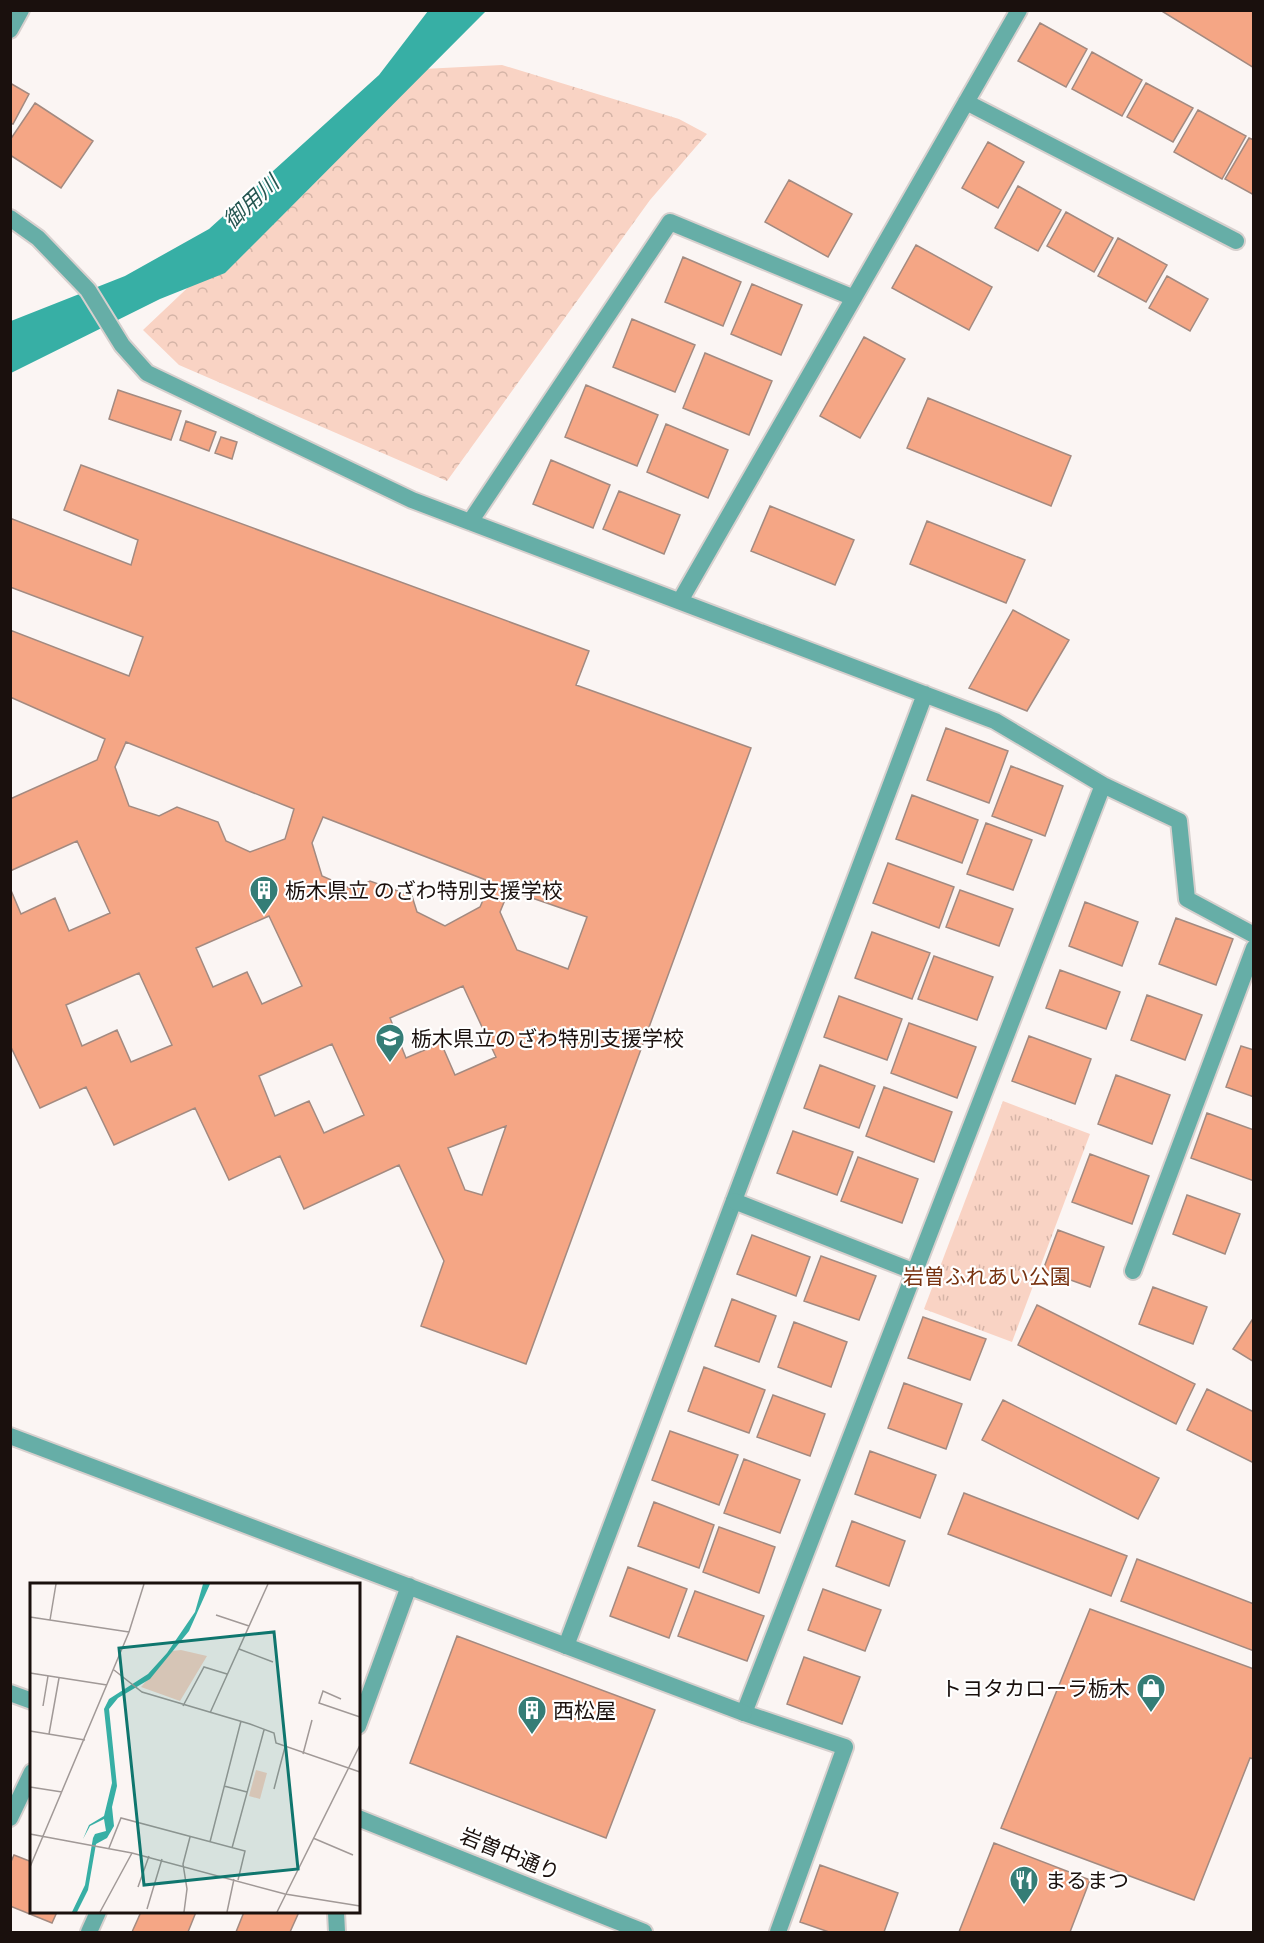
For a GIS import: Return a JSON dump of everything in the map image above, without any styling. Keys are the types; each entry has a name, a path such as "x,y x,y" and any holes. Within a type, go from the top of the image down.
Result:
{"street":[{"path":"10,30 21,10"},
{"path":"680,601 1019,10"},
{"path":"966,102 1236,241"},
{"path":"10,218 38,238 88,290 122,345 147,374 412,500 994,721 1103,785 1179,821 1187,898 1254,935"},
{"path":"470,522 670,222 854,298"},
{"path":"566,1646 925,694"},
{"path":"744,1713 1103,785"},
{"path":"1133,1271 1254,948"},
{"path":"734,1201 915,1272"},
{"path":"10,1436 744,1713 845,1747 778,1932"},
{"path":"360,1721 409,1586"},
{"path":"10,1694 30,1700"},
{"path":"10,1818 30,1776"},
{"name":"岩曽中通り","path":"360,1819 644,1932"},
{"path":"89,1932 97,1913"},
{"path":"336,1913 337,1932"}],"green space":[{"path":"502,65 679,119 707,134 650,200 447,481 179,365 143,330 368,117 423,69"},
{"name":"岩曽ふれあい公園","path":"1003,1101 1090,1134 1012,1342 924,1309"}],"water":[{"name":"御用川","path":"428,11 486,11 225,273 160,299 11,373 11,321 125,276 209,229 379,75"}],"building":[{"path":"1160,10 1254,10 1254,68"},
{"path":"1040,23 1087,49 1066,87 1018,61"},
{"path":"1092,52 1142,80 1122,116 1072,89"},
{"path":"10,83 29,94 13,124 10,123"},
{"path":"1146,83 1193,108 1173,142 1127,117"},
{"path":"35,103 93,141 61,188 10,155 10,140"},
{"path":"1198,110 1246,136 1222,179 1174,152"},
{"path":"1249,138 1254,140 1254,195 1225,179"},
{"path":"988,142 1024,162 998,208 962,188"},
{"path":"789,180 852,214 828,257 765,222"},
{"path":"1018,186 1061,210 1038,251 995,228"},
{"path":"1066,212 1113,238 1094,272 1047,246"},
{"path":"1118,238 1167,265 1146,302 1098,276"},
{"path":"916,245 992,287 969,330 892,288"},
{"path":"683,257 741,282 723,326 665,302"},
{"path":"1167,276 1208,299 1190,331 1149,308"},
{"path":"752,284 802,305 781,355 731,334"},
{"path":"632,319 695,345 675,392 613,367"},
{"path":"864,337 905,359 860,438 820,416"},
{"path":"705,353 772,381 749,435 683,408"},
{"path":"586,385 658,415 637,466 565,437"},
{"path":"118,390 181,411 171,440 109,419"},
{"path":"928,398 1071,456 1051,506 907,448"},
{"path":"186,421 216,432 209,451 180,440"},
{"path":"666,424 728,450 708,498 647,472"},
{"path":"221,437 237,442 232,459 215,453"},
{"path":"551,460 610,485 593,528 533,504"},
{"name":"栃木県立 のざわ特別支援学校","path":"81,465 589,651 576,685 751,748 526,1364 421,1326 444,1261 399,1165 304,1209 280,1156 229,1180 195,1108 114,1145 86,1087 40,1108 10,1045 10,888 21,914 55,898 69,931 110,913 77,841 10,871 10,799 97,760 105,739 10,697 10,630 129,676 143,637 10,587 10,518 131,565 138,540 64,510","holes":["126,742 294,809 285,839 250,852 226,841 218,822 177,807 159,816 129,806 115,767","323,817 491,882 480,907 445,926 417,912 412,896 370,881 354,890 322,876 312,843","509,890 587,917 568,969 517,950 500,912","269,916 302,986 262,1004 247,972 213,987 196,948","139,973 172,1045 131,1062 117,1030 82,1046 66,1005","463,986 496,1057 455,1075 441,1043 406,1058 390,1018","332,1044 364,1115 324,1133 309,1101 275,1116 259,1076","506,1126 482,1195 465,1190 448,1148"]},
{"path":"619,491 680,515 664,554 603,529"},
{"path":"770,506 854,540 835,585 751,551"},
{"path":"927,521 1025,560 1006,603 910,564"},
{"path":"1013,610 1069,640 1027,711 969,688"},
{"path":"946,728 1008,751 989,803 927,780"},
{"path":"1011,766 1063,786 1045,836 992,816"},
{"path":"912,795 978,820 962,863 896,839"},
{"path":"986,823 1032,840 1013,890 967,874"},
{"path":"888,863 954,887 939,928 873,903"},
{"path":"960,890 1013,909 999,946 946,927"},
{"path":"1085,902 1138,922 1122,966 1069,946"},
{"path":"1176,918 1233,939 1216,985 1159,964"},
{"path":"872,932 930,953 912,999 855,978"},
{"path":"934,956 993,977 977,1020 918,999"},
{"path":"1060,970 1120,992 1106,1029 1046,1008"},
{"path":"1147,995 1202,1015 1185,1060 1131,1040"},
{"path":"839,996 902,1019 887,1060 824,1037"},
{"path":"909,1023 976,1047 957,1098 891,1073"},
{"path":"1029,1036 1091,1059 1075,1104 1012,1081"},
{"path":"1241,1046 1254,1050 1254,1097 1226,1087"},
{"path":"820,1065 875,1086 859,1128 804,1108"},
{"path":"1116,1075 1170,1095 1152,1144 1098,1124"},
{"path":"884,1087 952,1112 934,1162 866,1136"},
{"path":"1207,1113 1254,1130 1254,1181 1191,1158"},
{"path":"793,1131 853,1152 837,1195 777,1173"},
{"path":"1090,1154 1149,1176 1132,1224 1072,1202"},
{"path":"858,1157 918,1179 902,1223 841,1201"},
{"path":"1187,1195 1240,1214 1225,1254 1173,1234"},
{"path":"1058,1230 1104,1247 1090,1287 1043,1270"},
{"path":"752,1235 810,1257 796,1296 737,1274"},
{"path":"821,1256 876,1276 859,1320 804,1301"},
{"path":"1153,1287 1207,1307 1193,1344 1139,1324"},
{"path":"732,1299 776,1316 759,1362 715,1346"},
{"path":"1037,1305 1195,1384 1176,1424 1018,1345"},
{"path":"923,1317 986,1339 970,1380 908,1358"},
{"path":"1254,1317 1254,1362 1233,1349"},
{"path":"794,1322 847,1342 831,1387 778,1367"},
{"path":"704,1367 765,1390 749,1433 688,1411"},
{"path":"904,1383 962,1404 946,1449 888,1428"},
{"path":"1207,1389 1254,1412 1254,1463 1187,1430"},
{"path":"773,1395 825,1414 810,1456 757,1437"},
{"path":"1003,1400 1159,1478 1138,1519 982,1440"},
{"path":"670,1431 738,1455 719,1505 652,1480"},
{"path":"870,1451 936,1475 920,1518 855,1494"},
{"path":"744,1459 800,1480 780,1533 724,1513"},
{"path":"964,1493 1127,1556 1111,1596 948,1534"},
{"path":"654,1502 714,1525 699,1568 638,1546"},
{"path":"852,1521 905,1541 889,1586 836,1566"},
{"path":"719,1527 775,1547 759,1593 703,1572"},
{"path":"1137,1559 1254,1604 1254,1651 1121,1601"},
{"path":"628,1567 687,1589 669,1638 610,1616"},
{"path":"823,1589 881,1610 865,1651 808,1630"},
{"path":"695,1591 764,1616 747,1661 678,1636"},
{"name":"トヨタカローラ栃木","path":"1090,1609 1254,1669 1254,1759 1250,1758 1194,1900 1001,1828"},
{"name":"西松屋","path":"457,1636 655,1710 606,1838 410,1763"},
{"path":"804,1657 860,1677 842,1724 787,1704"},
{"name":"まるまつ","path":"994,1843 1090,1880 1070,1932 959,1932"},
{"path":"14,1855 30,1861 30,1913 57,1913 52,1923 10,1906 10,1864"},
{"path":"820,1865 898,1893 884,1932 829,1932 800,1922"},
{"path":"141,1913 196,1913 188,1932 132,1932"},
{"path":"244,1913 299,1913 290,1932 236,1932"}],"place":[{"name":"栃木県立 のざわ特別支援学校","path":"264,916"},
{"name":"栃木県立のざわ特別支援学校","path":"390,1064"},
{"name":"トヨタカローラ栃木","path":"1151,1714"},
{"name":"西松屋","path":"532,1736"},
{"name":"まるまつ","path":"1024,1906"}]}
